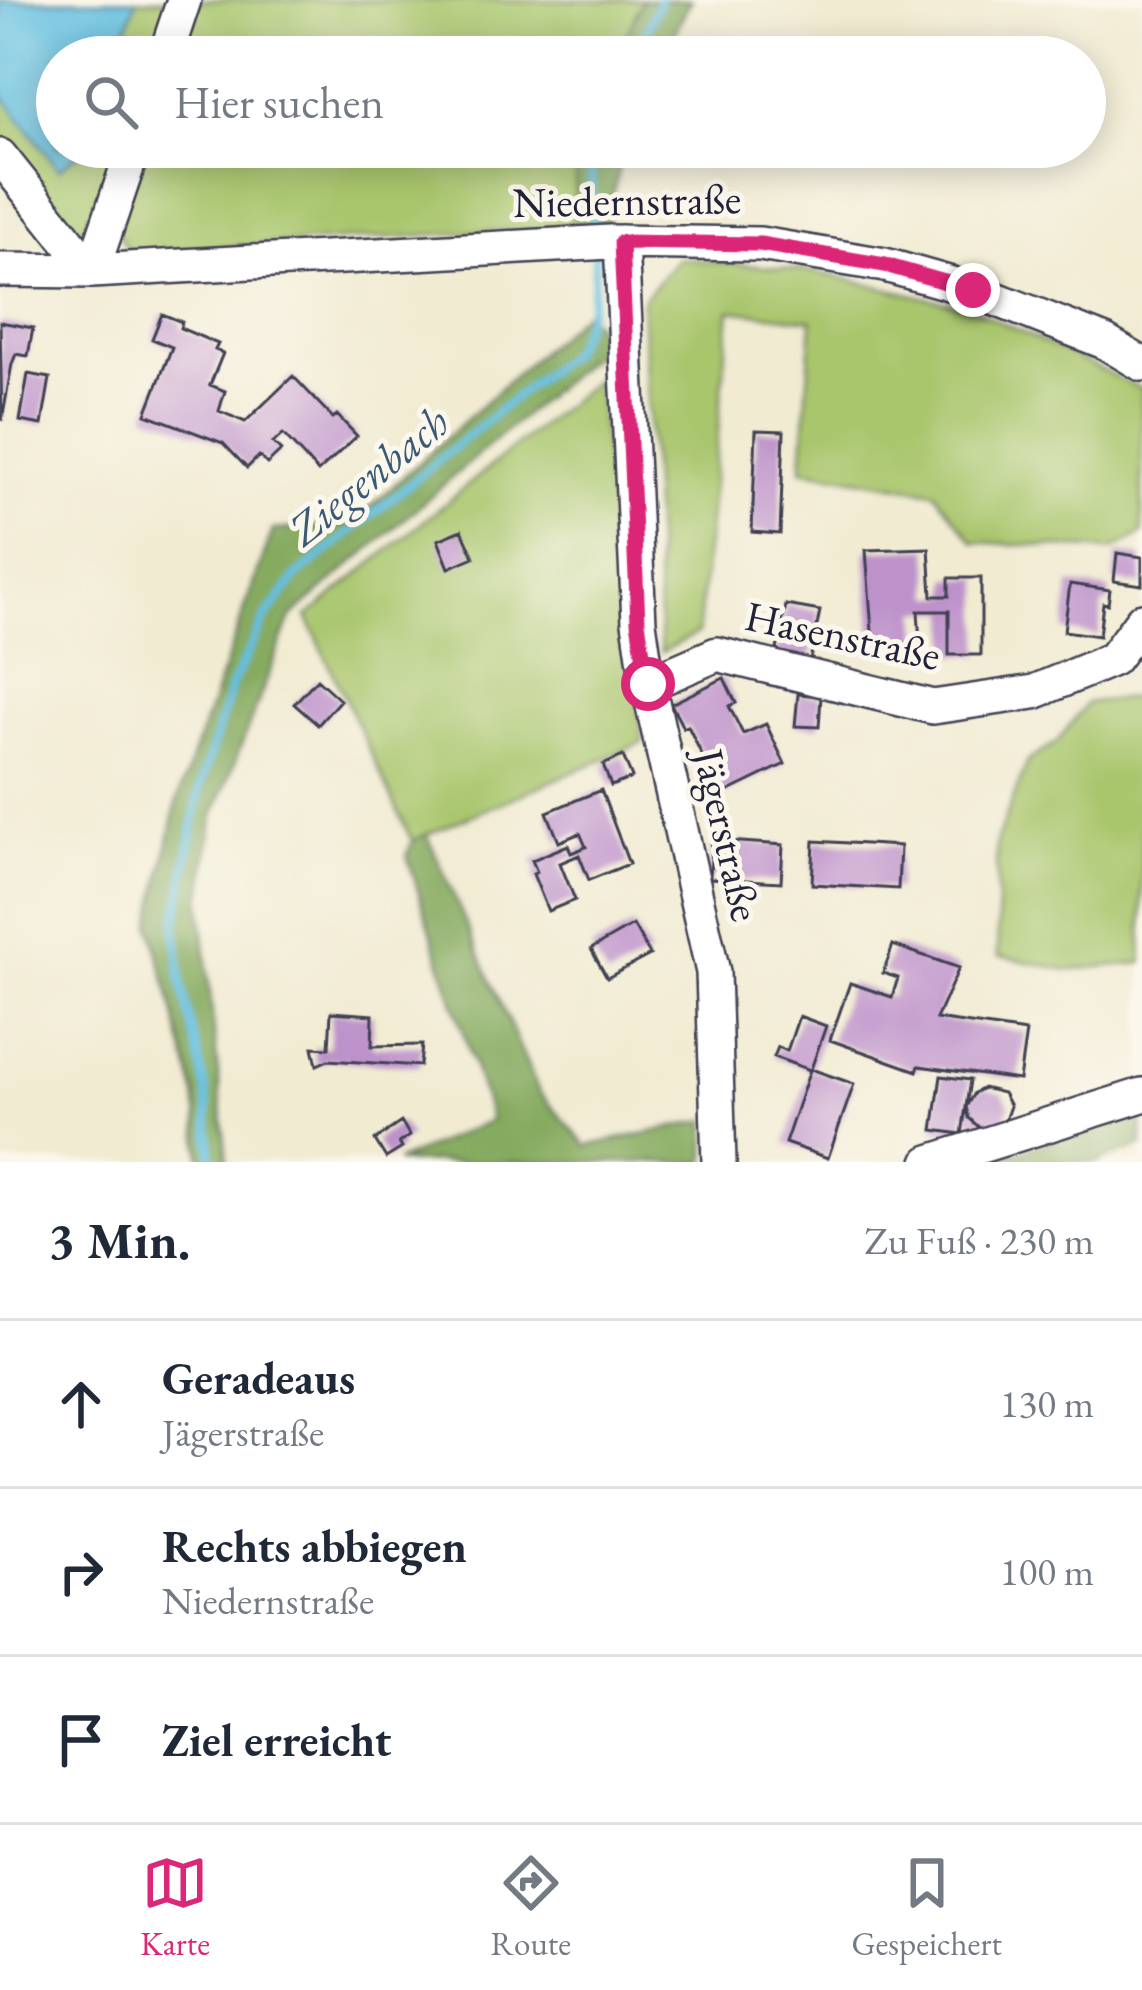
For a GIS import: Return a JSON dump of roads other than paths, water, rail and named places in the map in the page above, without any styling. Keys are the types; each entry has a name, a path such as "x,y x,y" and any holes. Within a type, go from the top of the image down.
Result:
{"street":[{"path":"172,36 184,0"},
{"path":"0,156 92,272"},
{"path":"92,272 127,168"},
{"name":"Niedernstraße","path":"92,272 603,242 760,244 885,265 973,290 1105,342 1142,364"},
{"name":"Jägerstraße","path":"603,242 638,622 713,972 719,1162"},
{"path":"0,270 92,272"},
{"name":"Hasenstraße","path":"648,684 717,654 932,707 1034,692 1113,659 1142,620"},
{"path":"930,1162 1142,1094"}],"water":[{"path":"0,0 136,0 124,36 36,36 36,139 0,92"}],"waterway":[{"name":"Ziegenbach","path":"644,36 660,0"},
{"name":"Ziegenbach","path":"592,168 594,235"},
{"name":"Ziegenbach","path":"212,1162 206,1089 182,984 176,927 200,787 232,684 266,617 297,576 569,353 591,304 595,250"}]}
